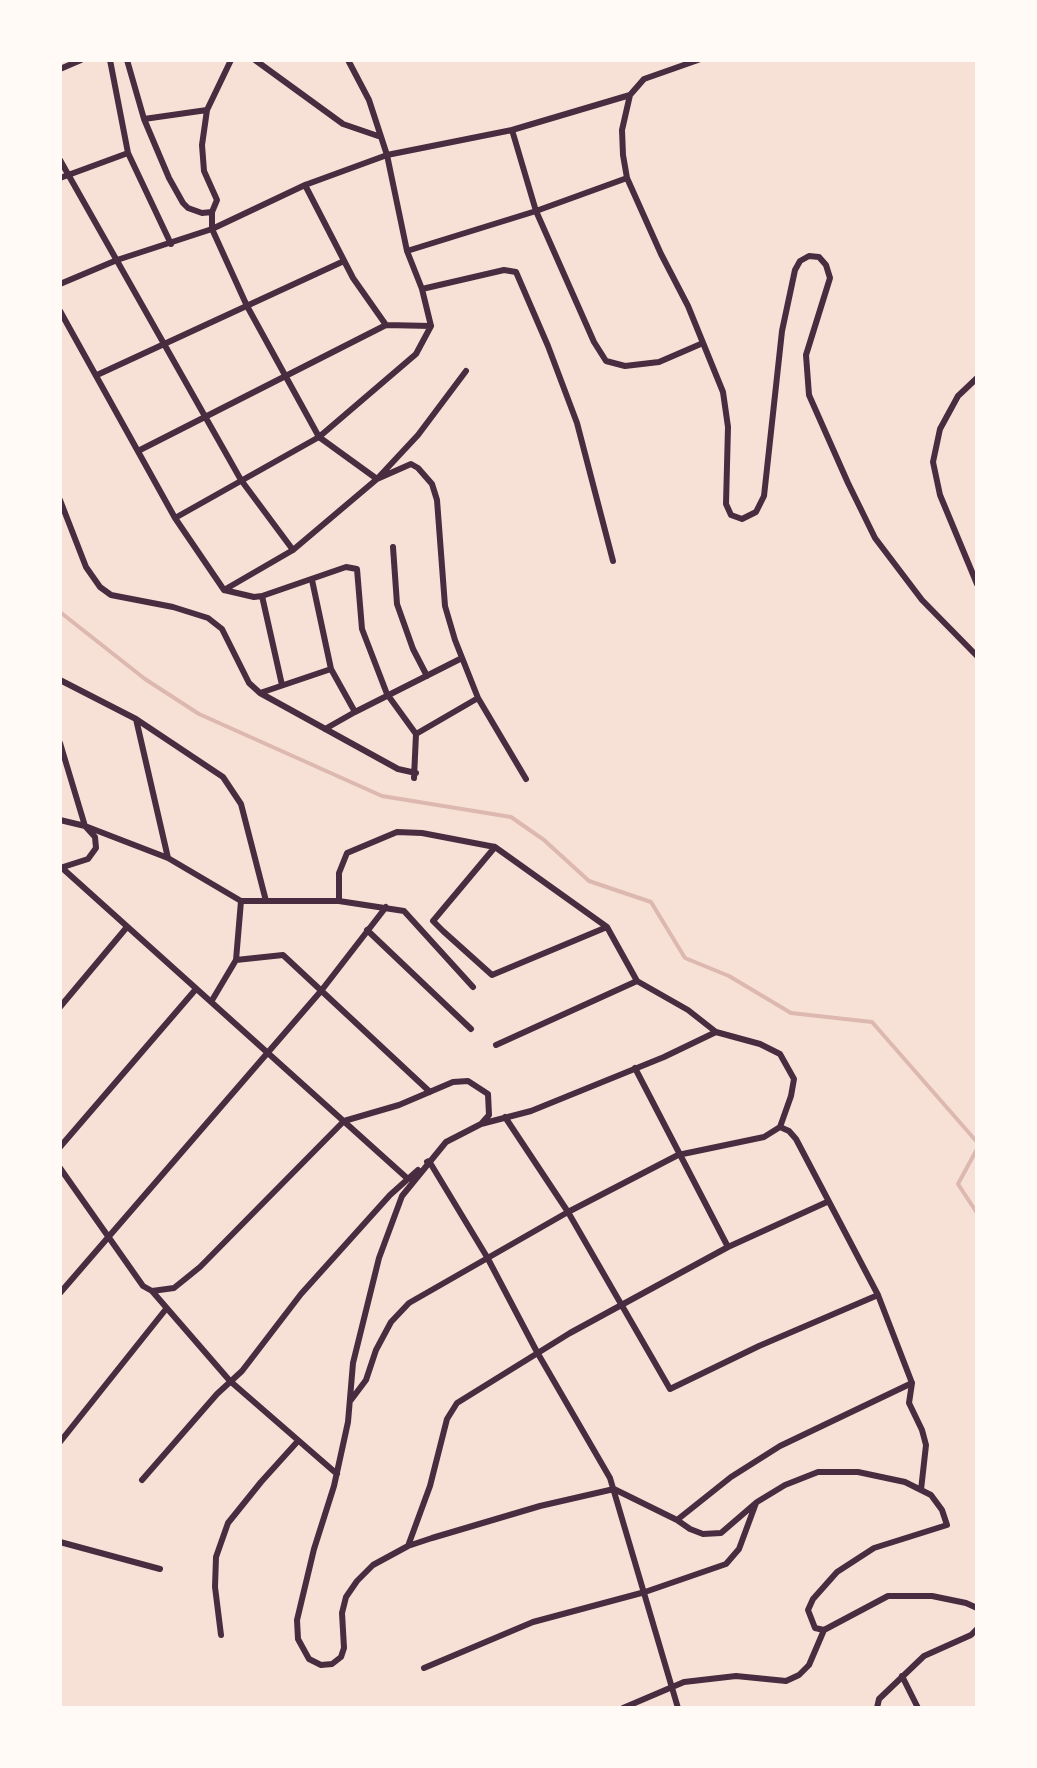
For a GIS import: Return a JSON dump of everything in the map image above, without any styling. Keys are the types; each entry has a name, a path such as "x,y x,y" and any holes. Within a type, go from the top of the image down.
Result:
{"street":[{"path":"60,69 81,60"},
{"path":"110,60 128,153 171,244"},
{"path":"127,60 144,119 183,203 202,213 212,212"},
{"path":"231,60 207,110 202,145 204,171 217,200 212,212 212,229 247,306 319,437 377,479"},
{"path":"255,60 343,124 381,137"},
{"path":"175,518 319,437 416,354 431,326 422,289 407,251 387,155 369,100 348,60"},
{"path":"698,60 644,79 630,95 622,130 627,178 723,392 728,427 726,504 731,515 742,519 756,512 764,496 782,331 795,270 800,261 809,256 819,257 826,265 830,278 806,355 809,395 875,538 922,600 977,656"},
{"path":"60,284 117,260 212,229 305,185 387,155 512,130 630,95"},
{"path":"144,119 207,110"},
{"path":"512,130 536,211 594,342 606,361 625,366 659,362 703,343"},
{"path":"60,178 128,153"},
{"path":"60,160 241,480 293,550"},
{"path":"407,251 536,211 627,178"},
{"path":"305,185 344,261 386,325"},
{"path":"97,375 344,261"},
{"path":"422,289 504,270 516,272 577,423 613,561"},
{"path":"60,311 175,518 224,590 262,596 346,567 357,569 362,629 387,694 416,734 415,776 260,693 249,683 222,629 208,618 173,607 111,595 100,587 86,567 60,500"},
{"path":"138,451 386,325 431,326"},
{"path":"224,590 293,550 377,479 418,435 466,371"},
{"path":"977,378 958,396 940,429 933,462 940,495 977,584"},
{"path":"377,479 411,464 432,484 437,500 445,606 478,698 526,779"},
{"path":"393,547 397,604 413,649 427,676"},
{"path":"312,580 331,669 355,712"},
{"path":"262,596 282,685"},
{"path":"325,729 387,694 462,658"},
{"path":"260,693 331,669"},
{"path":"60,680 136,719 223,777 241,804 266,901"},
{"path":"416,734 478,698"},
{"path":"136,719 168,858"},
{"path":"60,743 85,826 95,837 96,848 88,859 61,868 408,1179"},
{"path":"60,820 85,826 168,858 241,901 339,901 404,911 473,987"},
{"path":"339,901 339,873 347,853 397,832 422,833 495,847 607,927 637,981 688,1010 716,1032 760,1044 780,1054 794,1079 780,1127 764,1137 678,1155 568,1212 409,1303 391,1322 376,1350 366,1380 349,1402"},
{"path":"495,847 433,921 492,975 607,927"},
{"path":"211,1002 236,960 241,901"},
{"path":"60,1293 321,991 386,907"},
{"path":"60,1007 127,927"},
{"path":"367,930 471,1029"},
{"path":"236,960 283,955 430,1092"},
{"path":"496,1045 637,981"},
{"path":"60,1147 196,989"},
{"path":"716,1032 531,1111 481,1124 446,1142 402,1196 379,1258 353,1363 337,1474 297,1620 298,1639 309,1659 321,1665 332,1664 341,1657 344,1648 342,1613 346,1597 373,1565 408,1546 480,1522 614,1489 703,1534 721,1533 757,1502 785,1485 818,1472 858,1472 905,1482 931,1495 942,1510 947,1525 874,1548 837,1572 813,1599 808,1610 815,1628 824,1630"},
{"path":"635,1068 728,1247"},
{"path":"152,1291 174,1288 200,1267 344,1121 399,1105 453,1082 468,1081 488,1094 489,1115 481,1124"},
{"path":"505,1117 568,1212 670,1389 759,1346 878,1295"},
{"path":"780,1127 796,1139 878,1295 912,1383 909,1403 926,1445 921,1490"},
{"path":"142,1480 242,1371 301,1294 408,1179 429,1161"},
{"path":"429,1161 487,1257 614,1489 678,1708"},
{"path":"60,1168 143,1286 152,1291 230,1381 337,1474"},
{"path":"408,1546 430,1486 447,1419 457,1403 537,1352 728,1247 827,1202"},
{"path":"60,1441 166,1309"},
{"path":"677,1520 731,1477 780,1446 912,1383"},
{"path":"221,1635 215,1587 216,1557 228,1523 298,1441"},
{"path":"424,1668 533,1622 645,1592 726,1564 739,1549 757,1502"},
{"path":"60,1542 160,1569"},
{"path":"623,1708 671,1686 736,1676 786,1681 799,1675 809,1665 824,1630 888,1596 932,1596 977,1608"},
{"path":"877,1708 879,1699 924,1656 971,1635 977,1629"},
{"path":"902,1676 918,1708"}],"waterway":[{"path":"60,612 145,679 199,714 382,796 511,817 544,840 589,881 651,902 685,958 729,976 791,1013 872,1022 977,1142"},
{"path":"977,1149 958,1184 977,1213"}]}
